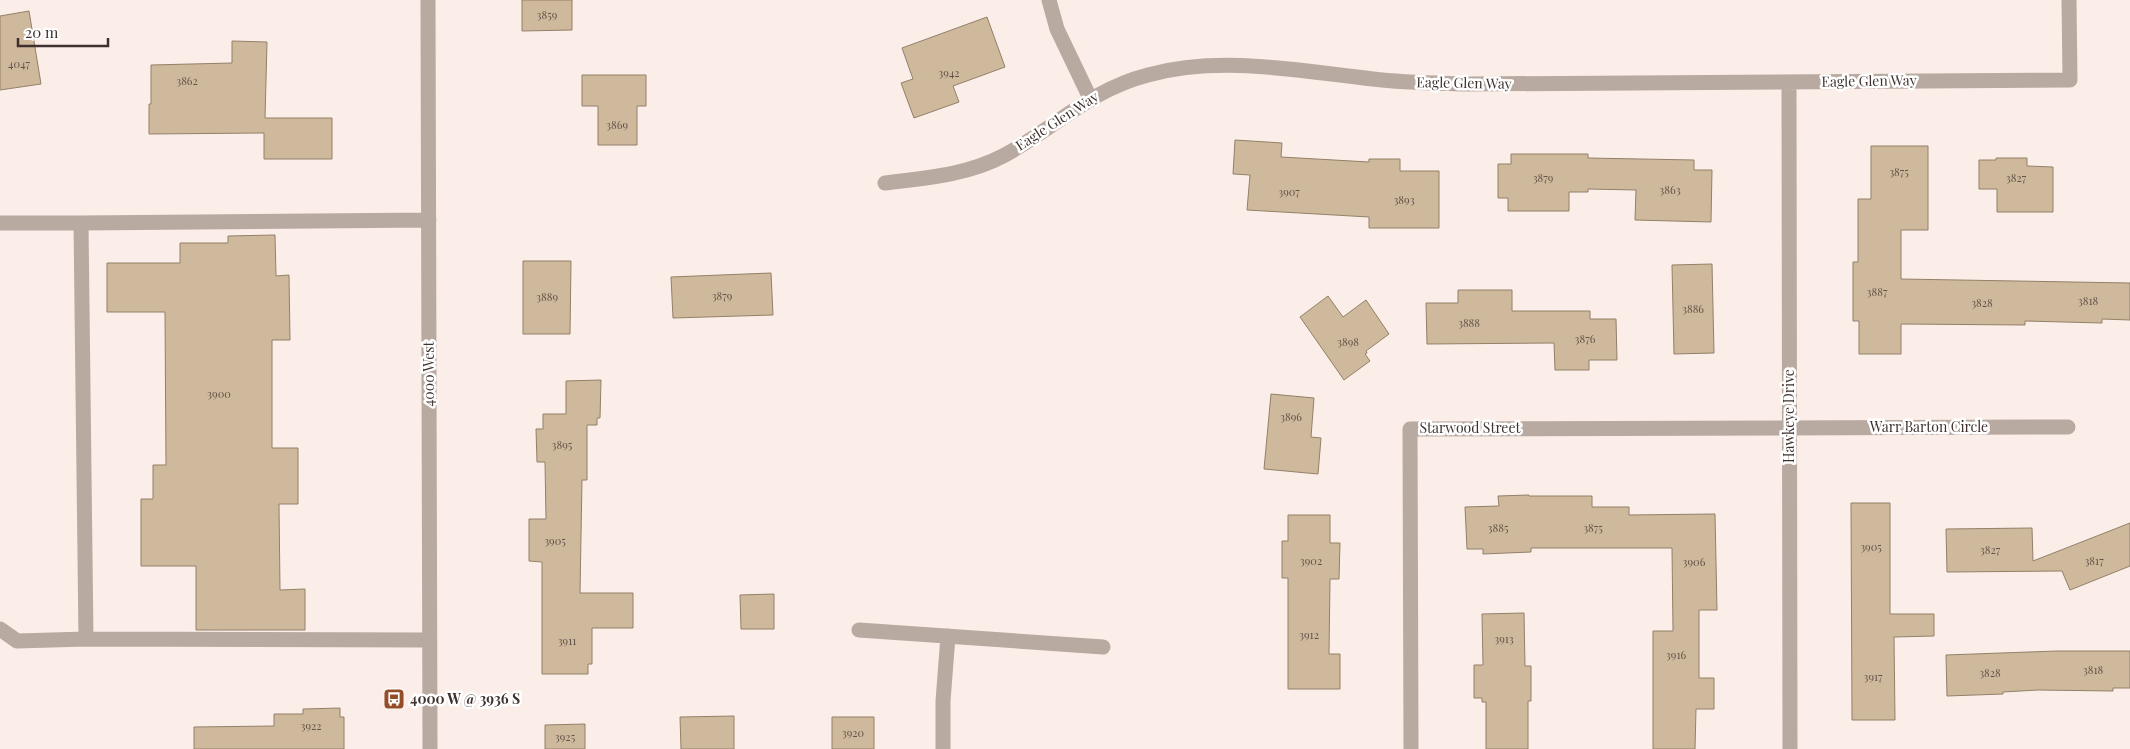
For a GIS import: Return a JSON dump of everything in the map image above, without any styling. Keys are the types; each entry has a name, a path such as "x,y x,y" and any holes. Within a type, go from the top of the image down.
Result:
{"street":[{"name":"4000 West","path":"428,0 430,749"},
{"path":"1049,0 1057,29 1090,98"},
{"name":"Eagle Glen Way","path":"886,183 957,172 1003,156 1090,98 1125,82 1166,70 1230,66 1275,68 1421,83 2070,80 2069,0"},
{"name":"Hawkeye Drive","path":"1789,82 1790,749"},
{"path":"0,223 429,220"},
{"path":"81,223 86,639"},
{"name":"Warr Barton Circle","path":"1789,427 2068,427"},
{"name":"Starwood Street","path":"1411,749 1410,429 1789,427"},
{"path":"0,629 17,641 86,639 430,640"},
{"path":"859,630 1103,647"},
{"path":"943,749 948,636"}],"building":[{"path":"522,0 572,0 572,30 522,31"},
{"path":"29,11 41,84 0,90 0,16"},
{"path":"987,17 1005,67 953,86 959,102 914,118 901,83 913,79 902,48"},
{"path":"232,41 267,42 265,118 332,118 332,159 264,159 264,133 149,134 151,65 232,63"},
{"path":"582,75 646,75 646,106 637,106 637,145 598,145 598,106 582,106"},
{"path":"1235,140 1282,143 1281,157 1369,162 1369,159 1400,159 1400,171 1439,171 1439,228 1369,228 1369,217 1247,210 1250,175 1233,174"},
{"path":"1871,146 1928,146 1928,230 1901,230 1901,279 2130,283 2130,320 2102,319 2102,323 2025,321 2025,325 1901,324 1901,354 1859,354 1859,321 1853,321 1853,262 1858,262 1858,199 1871,199"},
{"path":"1511,154 1588,154 1588,158 1694,160 1694,170 1712,170 1711,222 1635,220 1636,190 1588,189 1588,192 1569,192 1569,211 1508,211 1508,198 1498,198 1498,164 1511,164"},
{"path":"1996,158 2027,158 2027,166 2053,167 2053,212 1997,212 1997,189 1979,189 1979,160 1996,160"},
{"path":"275,235 276,276 289,275 290,340 272,340 272,448 298,448 298,504 279,504 280,590 305,589 305,630 196,630 196,566 141,566 141,499 153,499 153,465 166,465 165,312 107,312 107,263 180,263 180,243 228,243 228,236"},
{"path":"523,261 571,261 570,334 523,334"},
{"path":"1712,264 1714,353 1674,354 1672,265"},
{"path":"771,273 773,315 673,318 671,277"},
{"path":"1458,290 1512,290 1512,311 1590,311 1590,319 1616,319 1617,360 1589,360 1589,370 1555,370 1554,343 1427,344 1426,303 1458,303"},
{"path":"1328,296 1343,317 1366,300 1389,334 1366,351 1367,353 1365,354 1370,361 1344,380 1300,317"},
{"path":"601,380 600,418 597,418 597,425 587,425 587,480 582,480 580,593 633,593 633,628 592,628 592,664 588,664 588,674 542,674 542,562 529,561 529,519 546,519 545,462 537,462 536,429 543,429 543,414 566,414 566,381"},
{"path":"1271,394 1314,398 1311,437 1321,438 1318,474 1264,469"},
{"path":"1498,496 1592,496 1592,507 1629,507 1629,515 1715,514 1717,610 1699,610 1699,678 1714,678 1714,709 1696,709 1695,749 1653,749 1653,631 1673,631 1672,548 1531,548 1531,552 1483,554 1483,549 1467,549 1465,507 1499,506"},
{"path":"1851,503 1890,503 1890,614 1934,614 1934,636 1894,637 1895,720 1852,720"},
{"path":"1288,515 1330,515 1330,543 1340,543 1339,579 1330,579 1329,654 1340,654 1340,689 1288,689 1288,578 1282,578 1282,541 1288,541"},
{"path":"2130,523 2130,566 2070,590 2062,571 1947,572 1946,529 2032,528 2033,561"},
{"path":"774,594 774,629 741,629 740,595"},
{"path":"1524,613 1525,666 1531,666 1531,701 1528,701 1528,749 1486,749 1486,702 1482,702 1482,698 1474,698 1474,665 1483,665 1482,614"},
{"path":"2057,651 2130,651 2130,688 2113,688 2113,691 2038,690 2003,692 2003,694 1947,696 1946,655"},
{"path":"340,708 340,717 344,717 344,749 194,749 194,727 274,726 274,714 303,714 303,709"},
{"path":"734,716 734,749 681,749 680,717"},
{"path":"832,717 874,717 874,749 832,749"},
{"path":"585,724 585,749 545,749 545,725"}],"place":[{"name":"4000 W @ 3936 S","path":"394,699"}]}
